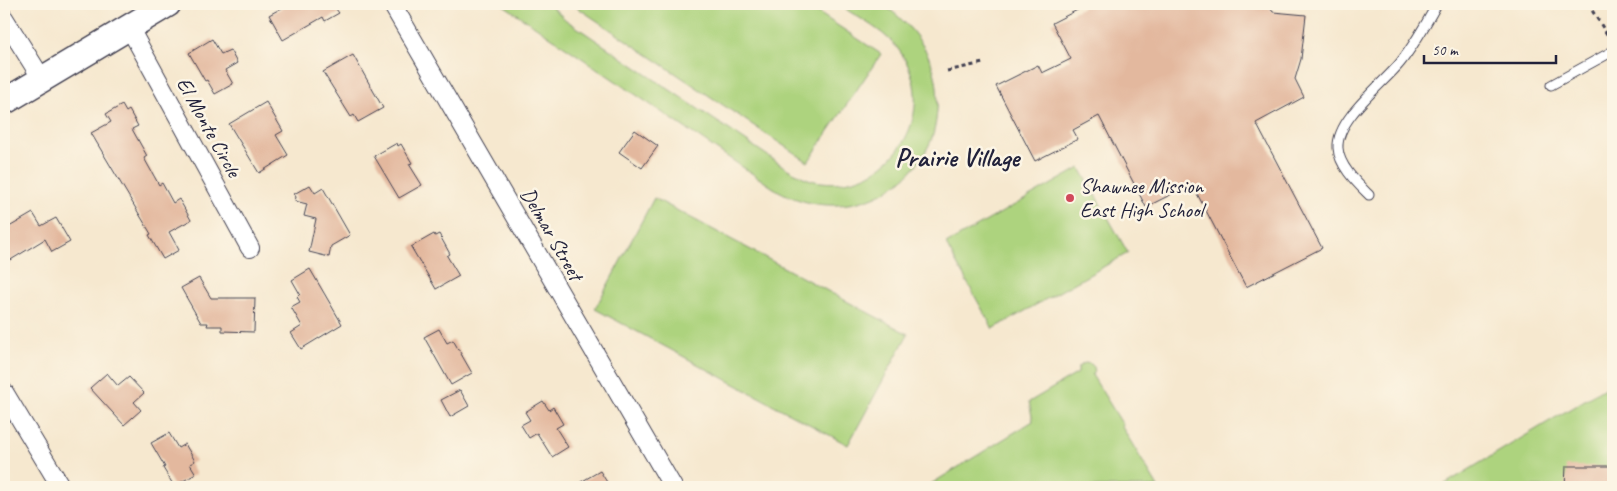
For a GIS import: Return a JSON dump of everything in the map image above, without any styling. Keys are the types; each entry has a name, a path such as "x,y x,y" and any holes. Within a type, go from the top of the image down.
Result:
{"main road":[{"path":"4,102 168,4"}],"street":[{"name":"Delmar Street","path":"392,4 673,487"},
{"path":"4,18 42,79"},
{"name":"El Monte Circle","path":"129,27 250,248"},
{"path":"4,394 61,487"}],"lane":[{"path":"1369,195 1354,180 1343,163 1338,149 1339,134 1348,119 1400,64 1413,46 1437,4"},
{"path":"1551,85 1613,51"}],"path":[{"path":"1588,4 1613,44"},
{"path":"947,71 984,63"}],"green space":[{"path":"502,4 549,4 566,20 786,168 808,179 821,182 846,182 868,174 887,162 902,144 911,124 915,102 913,79 903,56 897,47 882,33 838,4 879,4 893,12 907,25 926,51 930,60 936,79 938,100 933,134 928,147 915,167 899,183 880,194 859,202 837,205 815,204 793,198 772,187"},
{"path":"572,4 805,4 881,54 808,162"},
{"path":"1080,168 1128,253 993,329 946,244"},
{"path":"654,198 908,334 848,445 595,309"},
{"path":"1085,363 1091,364 1094,367 1095,372 1092,375 1158,487 926,487 1033,421 1029,402 1078,373 1078,367"},
{"path":"1613,383 1613,487 1440,487"}],"building":[{"path":"289,4 345,4 336,9 339,13 325,21 323,17 283,40 269,15"},
{"name":"Shawnee Mission East High School","path":"1089,4 1267,4 1273,12 1306,15 1301,59 1295,79 1304,97 1256,123 1322,248 1246,287 1192,184 1146,207 1099,116 1073,130 1078,139 1035,161 996,86 1038,65 1042,73 1071,59 1052,23"},
{"path":"212,39 221,54 230,50 237,63 225,70 233,84 215,94 189,53"},
{"path":"353,55 383,108 358,122 354,115 351,117 323,72"},
{"path":"266,102 283,131 276,135 288,155 259,173 229,124"},
{"path":"122,105 126,112 129,110 138,126 132,129 147,156 144,158 159,185 162,183 173,203 179,199 191,220 169,232 179,250 163,259 149,235 151,234 91,133 111,122 106,114"},
{"path":"635,130 658,146 642,168 619,152"},
{"path":"397,143 398,146 401,144 412,163 409,164 422,185 399,198 374,156"},
{"path":"310,185 315,193 323,188 350,235 331,246 329,257 309,252 316,219 304,216 307,204 295,201 296,197 294,194"},
{"path":"33,213 41,226 56,218 70,242 52,252 45,239 4,264 4,230"},
{"path":"434,234 435,236 439,234 450,254 447,256 459,276 436,289 411,247"},
{"path":"310,269 342,324 301,349 291,333 302,326 291,307 300,302 297,297 300,294 292,280"},
{"path":"199,278 211,298 255,298 254,332 222,331 222,326 207,326 208,323 201,323 181,288"},
{"path":"439,329 447,343 453,340 472,373 451,385 424,337"},
{"path":"107,373 118,386 129,377 144,393 134,402 141,410 124,425 90,388"},
{"path":"460,390 469,406 450,417 441,400"},
{"path":"543,401 549,410 553,407 563,424 556,428 568,447 552,457 537,433 529,438 521,425 530,420 525,412"},
{"path":"169,433 178,448 185,444 195,461 190,464 196,474 174,486 151,443"},
{"path":"1566,466 1613,466 1613,487 1565,487"},
{"path":"600,471 610,487 572,487"}],"place":[{"name":"Shawnee Mission East High School","path":"1070,198"}],"district":[{"name":"Prairie Village","path":"957,157"}]}
